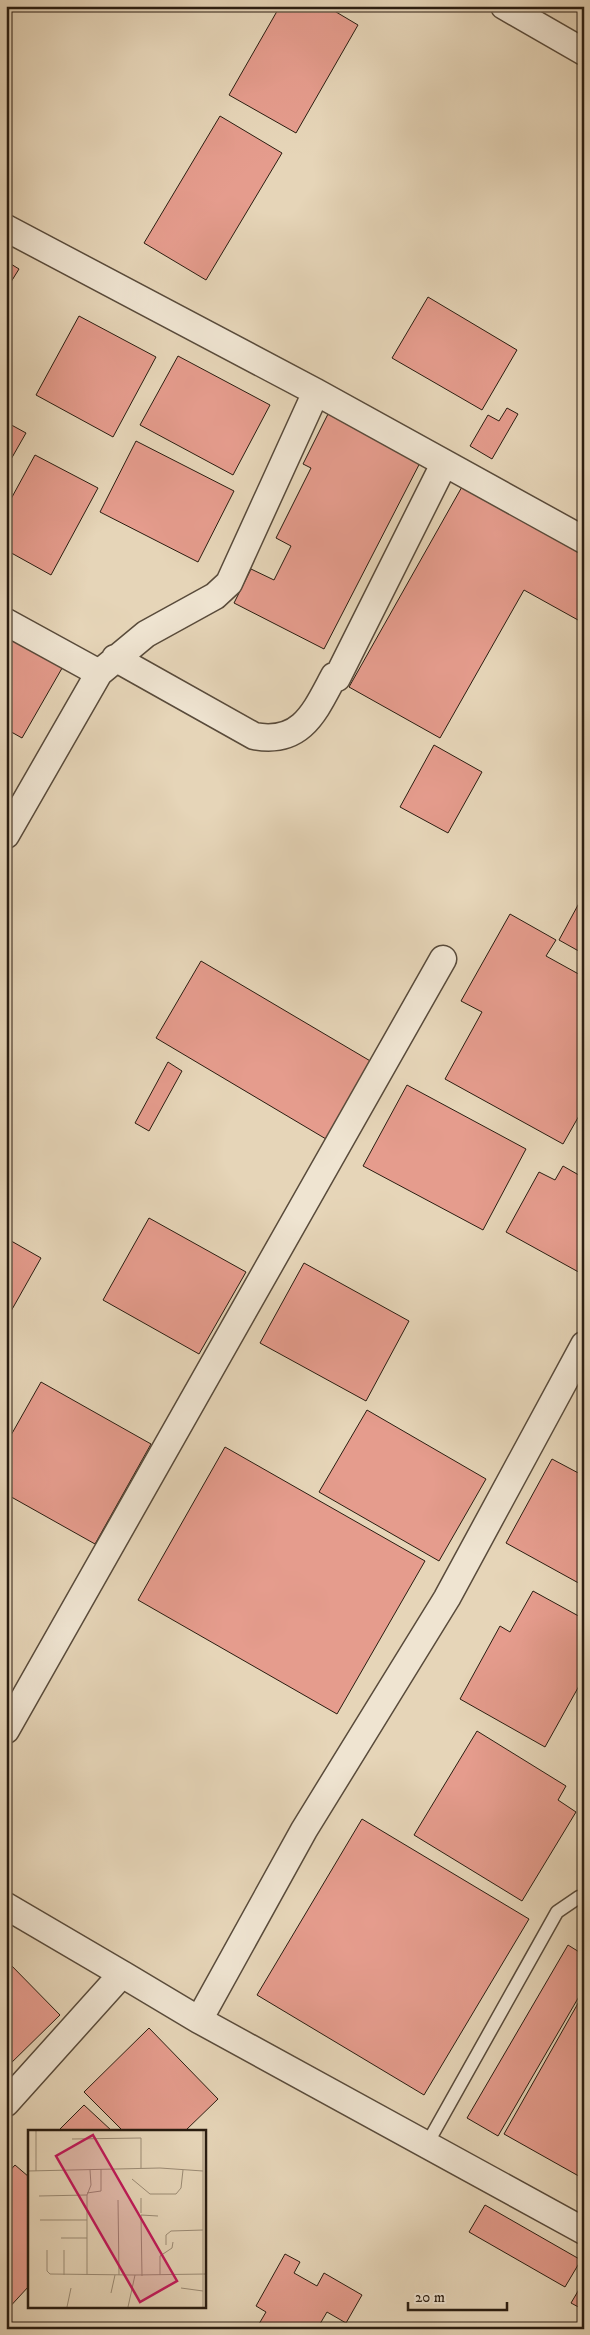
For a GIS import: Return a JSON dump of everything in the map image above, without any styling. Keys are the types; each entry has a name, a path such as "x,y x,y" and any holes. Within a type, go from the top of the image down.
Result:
{"street":[{"path":"504,6 584,52"},
{"path":"6,228 316,392 584,540"},
{"path":"6,835 107,666 146,634 214,596 229,582 316,392"},
{"path":"6,622 107,666 254,736 268,738 288,734 305,724 334,676 337,678 444,464"},
{"path":"6,1730 443,959"},
{"path":"199,2020 304,1830 446,1598 584,1345"},
{"path":"6,1906 199,2020 584,2231"},
{"path":"6,2103 122,1974"}],"lane":[{"path":"428,2144 557,1912 579,1897 584,1897"}],"building":[{"path":"280,6 326,6 358,25 296,133 229,95"},
{"path":"220,116 282,153 206,280 144,243"},
{"path":"6,261 19,269 6,290"},
{"path":"428,297 517,350 482,410 392,358"},
{"path":"79,316 156,357 113,437 36,395"},
{"path":"178,356 270,405 233,475 140,425"},
{"path":"507,408 518,414 492,459 470,446 488,415 499,421"},
{"path":"330,410 423,457 324,649 234,603 251,569 274,580 291,546 276,538 311,468 303,464"},
{"path":"6,422 26,433 6,468"},
{"path":"136,441 234,491 198,562 100,512"},
{"path":"35,455 98,488 51,575 6,550 6,508"},
{"path":"463,485 584,553 584,609 578,620 524,590 440,738 349,687"},
{"path":"6,629 65,663 22,738 6,729"},
{"path":"434,745 482,772 448,833 400,807"},
{"path":"584,894 584,954 559,940"},
{"path":"510,914 556,940 546,956 584,977 584,1040 580,1048 584,1050 584,1107 563,1144 445,1079 482,1012 461,1001"},
{"path":"201,961 372,1062 326,1139 156,1038"},
{"path":"168,1062 182,1071 149,1131 135,1123"},
{"path":"407,1085 526,1149 483,1230 363,1166"},
{"path":"563,1166 584,1178 584,1275 506,1232 539,1172 555,1180"},
{"path":"149,1218 246,1272 199,1354 103,1300"},
{"path":"6,1238 41,1258 6,1320"},
{"path":"304,1263 409,1321 366,1401 260,1343"},
{"path":"41,1382 151,1444 95,1544 6,1494 6,1444"},
{"path":"367,1410 486,1479 439,1561 319,1492"},
{"path":"225,1447 425,1561 337,1714 138,1600"},
{"path":"552,1459 584,1476 584,1586 506,1543"},
{"path":"533,1591 584,1619 584,1677 545,1747 460,1699 500,1626 510,1632"},
{"path":"477,1731 566,1786 558,1800 576,1812 522,1901 414,1835"},
{"path":"362,1819 529,1919 424,2095 257,1995"},
{"path":"568,1945 584,1955 584,1988 498,2136 467,2118"},
{"path":"6,1960 60,2015 6,2068"},
{"path":"581,1998 584,1999 584,2179 504,2134"},
{"path":"149,2028 218,2099 186,2130 122,2130 84,2092"},
{"path":"84,2105 111,2130 59,2130"},
{"path":"15,2165 28,2176 28,2287 6,2311 6,2175"},
{"path":"485,2205 581,2260 565,2287 469,2232"},
{"path":"285,2254 300,2262 294,2273 317,2286 324,2273 362,2295 346,2323 327,2312 317,2329 256,2329 266,2312 256,2306"},
{"path":"584,2281 584,2310 571,2303"}]}
